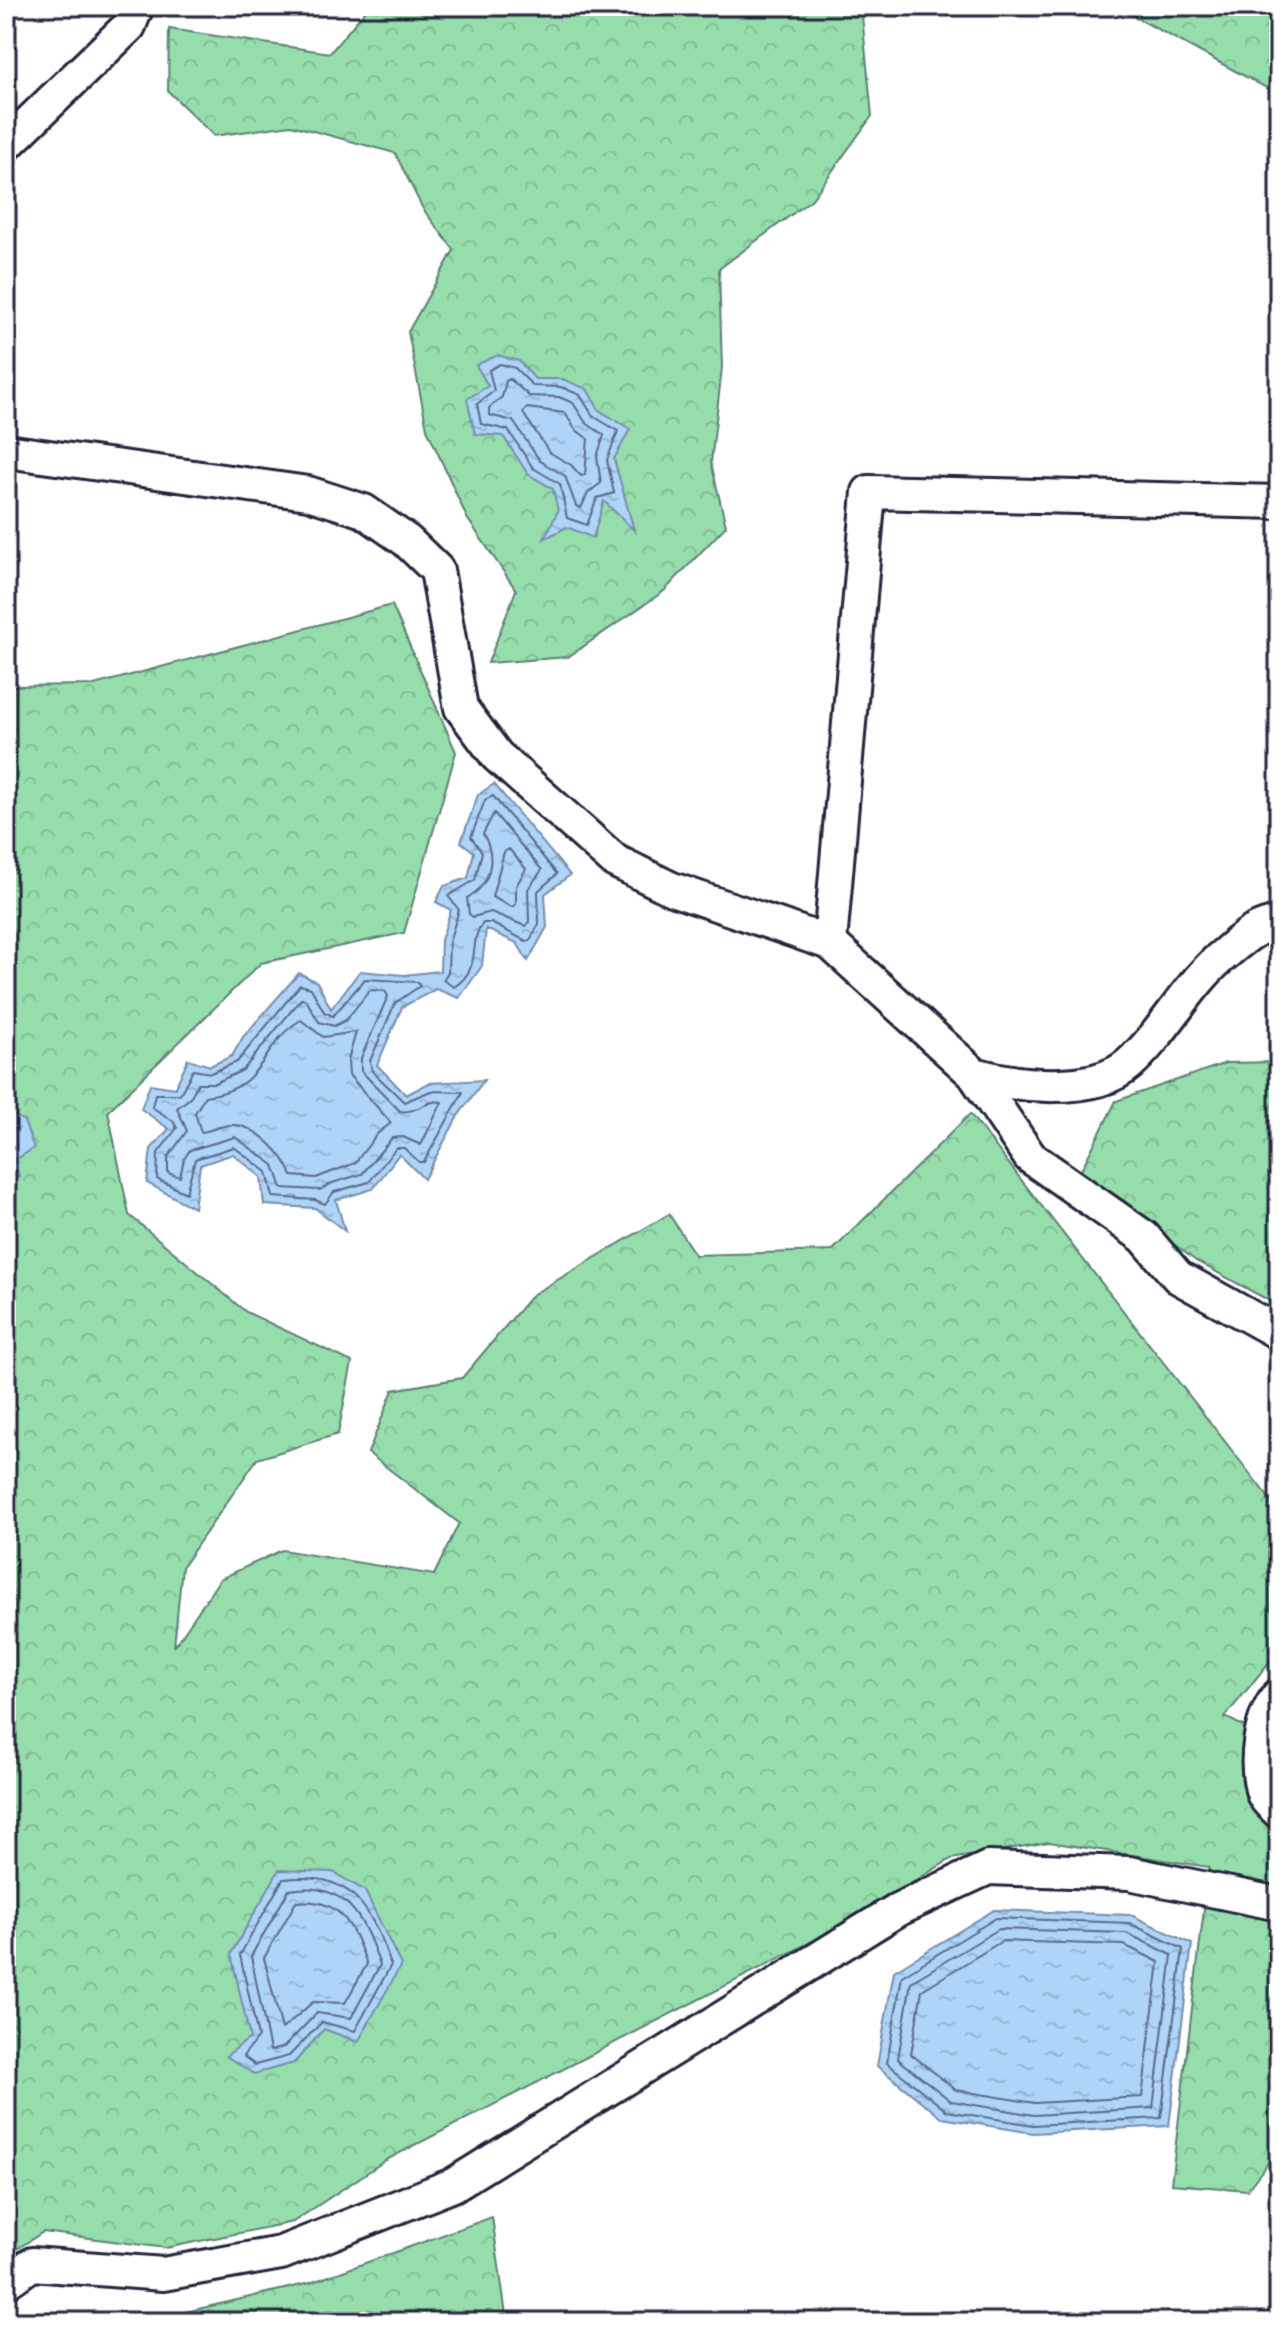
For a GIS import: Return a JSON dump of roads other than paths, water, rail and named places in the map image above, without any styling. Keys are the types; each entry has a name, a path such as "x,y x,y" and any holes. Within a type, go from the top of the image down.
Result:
{"street":[{"path":"6,145 129,26 137,6"},
{"path":"6,451 308,493 364,511 407,541 437,570 461,708 497,756 615,861 672,889 830,943 974,1074 1030,1157 1144,1237 1178,1277 1279,1333"},
{"path":"830,943 869,492 1279,502"},
{"path":"974,1074 1008,1084 1091,1082 1128,1065 1214,962 1259,925 1279,923"},
{"path":"1279,1695 1273,1702 1257,1750 1263,1796 1279,1812"},
{"path":"6,2282 32,2264 163,2274 281,2253 453,2185 897,1910 988,1868 1129,1873 1279,1904"}],"water":[{"path":"498,355 519,361 535,379 562,379 587,389 599,410 630,429 614,459 634,530 604,501 593,538 567,527 544,539 558,511 553,489 528,474 503,436 475,434 467,399 488,386 476,365"},
{"path":"494,784 570,875 545,894 547,927 528,961 517,943 486,929 482,966 459,998 436,989 402,1007 377,1065 406,1095 429,1083 484,1080 458,1116 424,1179 399,1154 373,1189 336,1200 345,1231 315,1208 264,1205 261,1177 233,1154 200,1165 194,1208 147,1183 151,1149 169,1129 141,1109 150,1084 175,1088 188,1059 210,1066 232,1056 243,1037 299,973 317,982 331,1009 360,971 404,975 440,971 441,940 451,910 436,902 444,886 468,878 474,852 461,842 478,795"},
{"path":"6,1111 24,1121 34,1148 15,1160 19,1177 6,1174"},
{"path":"279,1870 333,1872 365,1891 401,1965 358,2042 324,2029 294,2063 254,2074 226,2056 250,2038 231,1954"},
{"path":"994,1910 1131,1915 1192,1944 1169,2126 1033,2133 942,2118 877,2066 894,1971"}]}
